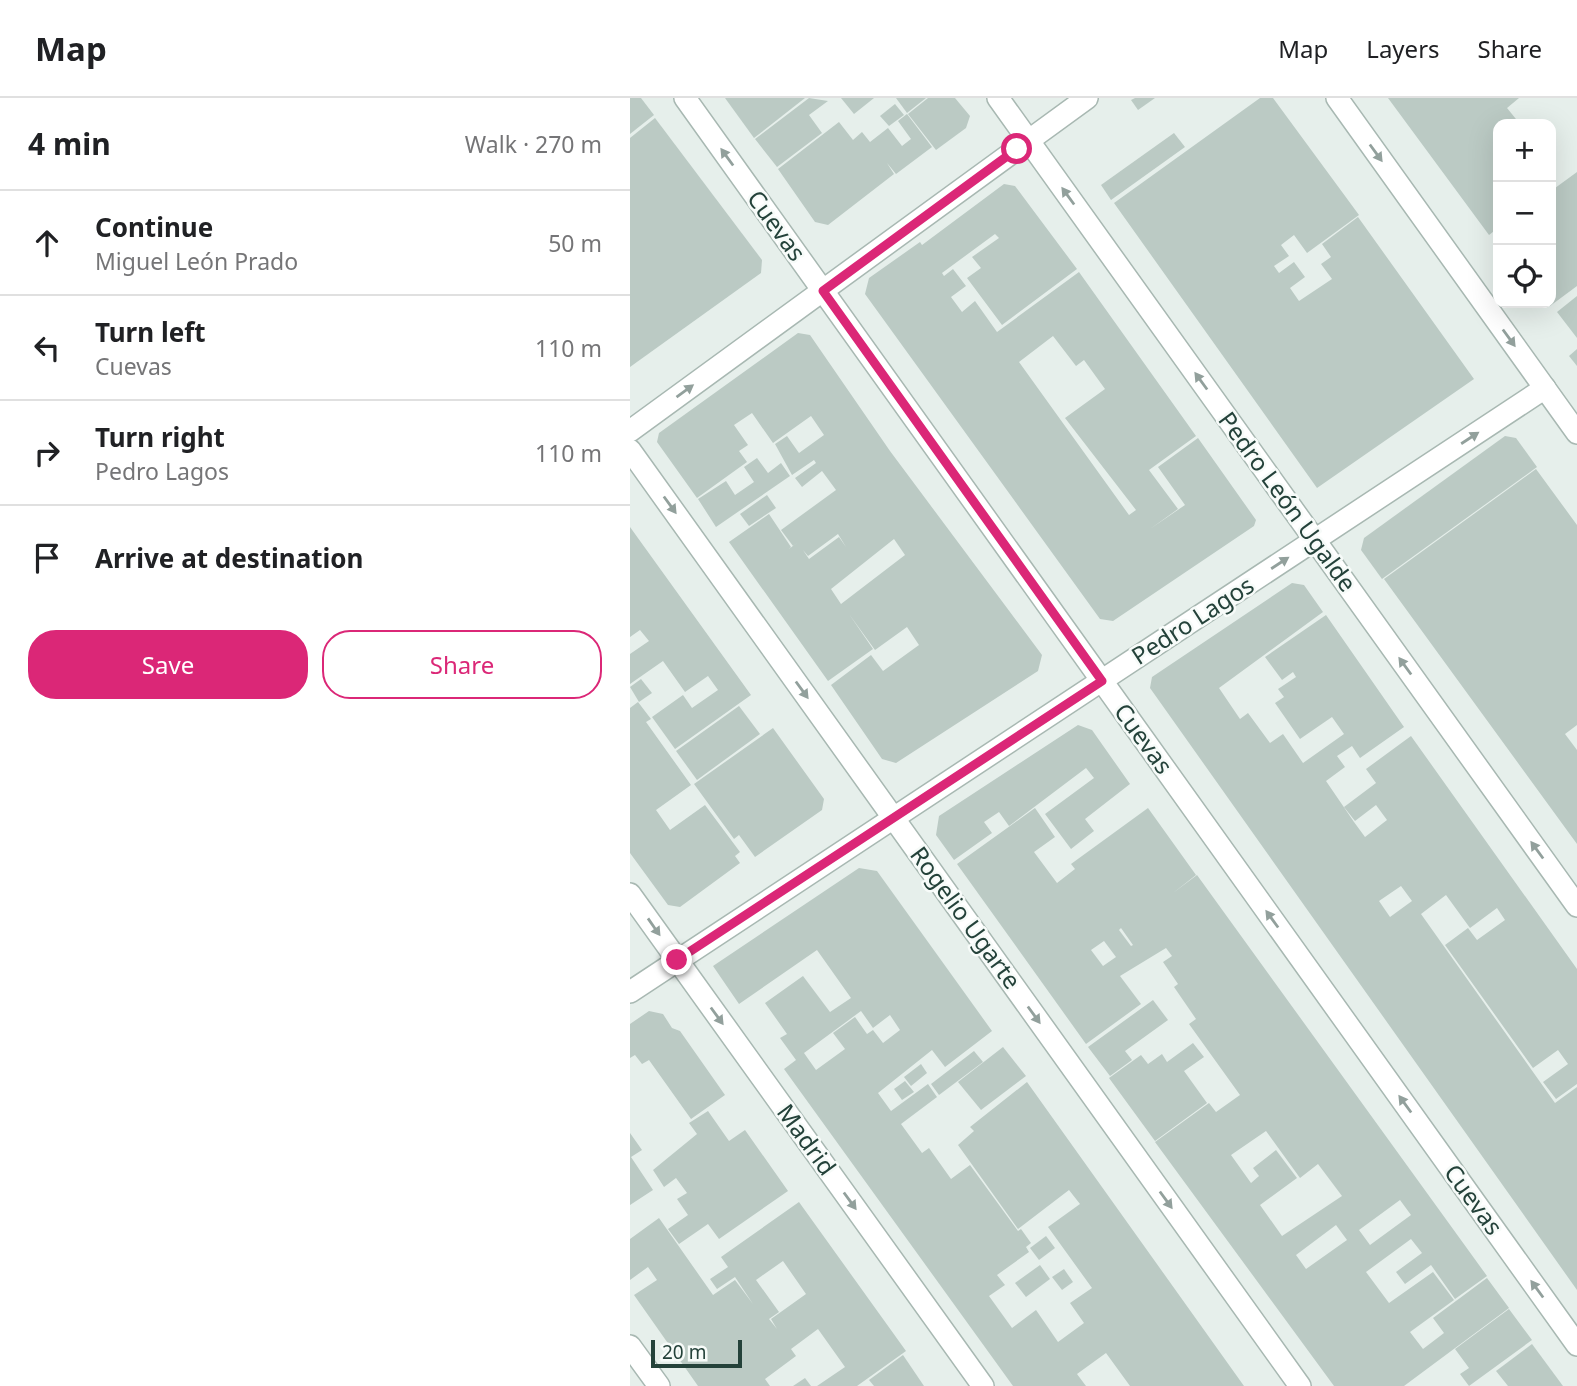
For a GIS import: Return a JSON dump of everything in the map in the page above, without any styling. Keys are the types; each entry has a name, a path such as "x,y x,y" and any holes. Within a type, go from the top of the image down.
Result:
{"street":[{"name":"Cuevas","path":"685,98 1577,1345"},
{"name":"Pedro León Ugalde","path":"998,98 1577,906"},
{"path":"630,431 1087,98"},
{"path":"1337,98 1577,433"},
{"name":"Pedro Lagos","path":"630,992 1545,388"},
{"name":"Rogelio Ugarte","path":"630,450 1300,1386"},
{"name":"Madrid","path":"630,894 983,1386"},
{"path":"630,1346 659,1386"}],"building":[{"path":"630,98 641,98 654,115 630,134"},
{"path":"725,98 805,98 754,138"},
{"path":"809,98 828,101 809,115 822,133 777,167 755,139"},
{"path":"841,98 874,98 854,114"},
{"path":"896,98 926,98 907,113"},
{"path":"928,98 955,98 970,116 966,128 936,150 908,114"},
{"path":"1155,98 1138,110 1131,100"},
{"path":"1260,98 1273,98 1359,215 1307,253 1294,235 1281,245 1289,256 1274,266 1279,273 1294,262 1305,277 1290,288 1299,301 1332,279 1321,264 1331,257 1322,244 1358,217 1474,379 1317,488 1114,203"},
{"path":"1388,98 1519,98 1507,108 1516,119 1493,119 1493,232 1489,235"},
{"path":"895,104 904,115 889,126 880,116"},
{"path":"907,114 932,147 896,174 887,163 894,174 828,225 815,222 778,169 839,122 853,140 862,132 870,142 888,128 902,146 911,139 898,121"},
{"path":"655,118 762,260 761,273 630,367 630,138"},
{"path":"1174,133 1185,147 1111,200 1101,185"},
{"path":"1577,172 1577,286 1556,302 1556,245 1556,187"},
{"path":"1004,184 1015,186 1077,269 1002,325 967,278 981,268 972,257 999,238 995,234 942,273 944,276 953,269 966,286 951,297 962,312 975,301 997,332 1079,272 1196,436 1149,470 1178,509 1150,529 1185,505 1158,467 1198,438 1256,520 1254,526 1113,621 1100,619 865,294 869,278 920,242 922,245","holes":["1053,336 1076,366 1084,360 1105,389 1065,418 1136,510 1129,515 1019,362"]},
{"path":"1577,296 1577,338 1557,312"},
{"path":"798,333 810,335 890,451 1042,655 1038,671 896,763 882,759 831,685 871,655 883,671 919,645 907,627 875,650 849,614 873,649 828,681 729,542 769,514 791,547 789,549 793,546 781,530 836,490 822,471 802,487 795,478 816,463 814,460 792,475 775,444 787,436 799,453 824,435 811,416 773,443 752,413 734,425 748,445 739,451 747,462 697,498 657,442 659,433","holes":["838,534 846,547 839,537 809,559 803,550 808,556","894,539 905,555 841,604 831,589"]},
{"path":"1577,349 1577,366 1569,356"},
{"path":"1505,436 1516,438 1537,467 1382,579 1361,550 1364,538"},
{"path":"757,458 768,473 781,463 790,476 716,527 698,499 726,481 735,495 754,482 744,467"},
{"path":"1536,469 1577,525 1577,725 1565,734 1577,750 1577,844 1384,579"},
{"path":"767,495 776,508 749,526 740,514"},
{"path":"630,527 751,695 675,749 652,717 683,695 692,708 718,690 708,676 685,692 663,661 630,684 630,654 649,641 640,630 630,637"},
{"path":"1292,583 1304,585 1323,612 1219,688 1240,719 1248,713 1270,743 1283,734 1303,763 1344,734 1332,717 1300,739 1275,703 1284,697 1278,689 1296,677 1293,672 1282,680 1265,657 1326,615 1404,727 1360,758 1352,746 1337,756 1345,767 1326,781 1354,822 1365,837 1387,820 1376,805 1355,821 1344,807 1376,783 1366,769 1411,736 1577,969 1577,1084 1556,1099 1543,1082 1568,1064 1558,1050 1533,1068 1445,945 1468,928 1477,940 1505,920 1497,908 1470,928 1446,895 1421,914 1555,1103 1577,1087 1577,1290 1150,688 1152,677","holes":["1401,886 1412,901 1390,917 1379,901"]},
{"path":"641,679 652,693 639,702 630,687"},
{"path":"638,702 651,719 646,722 691,785 656,810 670,830 705,805 740,852 735,856 740,863 680,907 668,905 630,853 630,708"},
{"path":"739,706 760,734 697,780 676,751"},
{"path":"1078,725 1092,730 1130,784 1085,819 1094,831 1071,849 1045,814 1094,778 1086,768 1009,826 999,812 984,822 992,833 954,860 936,835 939,816"},
{"path":"773,728 824,799 822,810 755,857 739,835 734,839 694,784"},
{"path":"1035,808 1055,837 1034,852 1057,883 1075,869 1071,864 1148,808 1196,875 1173,893 1197,875 1487,1276 1455,1299 1431,1265 1405,1284 1396,1272 1422,1253 1411,1239 1366,1272 1389,1303 1433,1272 1454,1300 1410,1332 1423,1349 1444,1333 1433,1318 1487,1278 1509,1308 1404,1386 1334,1386 1155,1142 1209,1103 1216,1112 1240,1095 1189,1024 1196,1019 1174,987 1178,984 1163,962 1172,956 1166,948 1120,976 1141,1004 1086,1044 957,864","holes":["1121,928 1133,945 1131,946 1119,930","1104,941 1116,957 1103,966 1091,950","1266,1131 1300,1178 1318,1164 1342,1196 1282,1236 1260,1205 1297,1178 1276,1150 1253,1168 1259,1176 1251,1183 1231,1155","1400,1200 1411,1215 1370,1245 1359,1230","1336,1225 1347,1240 1306,1269 1296,1255"]},
{"path":"859,868 877,871 992,1031 945,1067 932,1050 878,1093 891,1111 928,1084 937,1097 901,1124 922,1153 929,1148 951,1179 970,1165 1018,1231 1021,1229 1031,1243 1026,1247 1029,1252 997,1275 1005,1285 989,1296 1012,1328 1036,1310 1058,1342 1084,1323 1070,1303 1092,1288 1048,1227 1080,1204 1069,1190 1018,1229 958,1145 974,1131 970,1127 1027,1082 1244,1386 1130,1386 1106,1353 1077,1374 1086,1386 1013,1386 784,1069 796,1060 780,1038 787,1034 765,1003 803,976 830,1012 851,998 817,950 739,1004 713,966","holes":["861,1011 873,1028 890,1015 900,1030 883,1043 873,1030 867,1034 855,1017 833,1033 845,1049 816,1070 804,1053"]},
{"path":"1153,1000 1168,1020 1125,1051 1132,1060 1110,1076 1088,1047"},
{"path":"649,1011 663,1014 672,1028 680,1031 725,1095 691,1119 649,1060 642,1064 635,1055 630,1058 630,1024"},
{"path":"1193,1043 1204,1057 1184,1071 1207,1103 1155,1141 1109,1078 1141,1055 1148,1064 1162,1054 1167,1062"},
{"path":"1003,1047 1026,1076 981,1110 958,1082"},
{"path":"974,1051 983,1062 939,1095 931,1084"},
{"path":"921,1064 927,1073 911,1086 904,1077"},
{"path":"905,1081 914,1092 902,1100 894,1089"},
{"path":"708,1111 729,1141 745,1130 788,1191 719,1239 708,1224 679,1244 668,1229 688,1215 677,1199 687,1193 676,1178 664,1187 653,1170 697,1134 689,1123"},
{"path":"630,1133 642,1150 631,1157 653,1190 630,1205"},
{"path":"799,1202 906,1351 857,1386 817,1386 845,1367 818,1329 791,1349 796,1356 765,1379 770,1386 698,1386 634,1295 657,1280 648,1267 630,1280 630,1239 659,1218 713,1295 735,1280 753,1304 735,1277 717,1289 710,1279 728,1267 721,1257","holes":["783,1261 806,1294 771,1319 777,1329 769,1319 779,1312 756,1280"]},
{"path":"1046,1236 1055,1248 1039,1260 1030,1248"},
{"path":"1040,1265 1050,1279 1026,1297 1015,1283"},
{"path":"1064,1269 1073,1282 1062,1290 1052,1277"},
{"path":"1509,1309 1532,1340 1469,1386 1460,1374 1469,1368 1455,1349"},
{"path":"1532,1344 1563,1386 1508,1386 1496,1371"},
{"path":"903,1355 924,1386 874,1386 869,1380"},
{"path":"805,1378 811,1386 793,1386"}],"route":[{"path":"677,960 1102,681 823,291 1017,149"}]}
